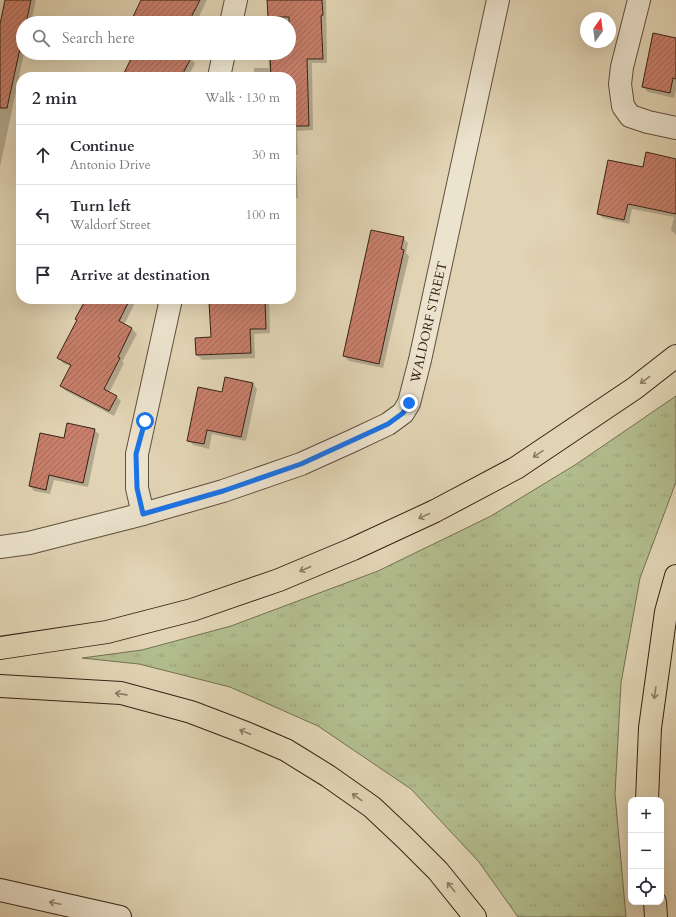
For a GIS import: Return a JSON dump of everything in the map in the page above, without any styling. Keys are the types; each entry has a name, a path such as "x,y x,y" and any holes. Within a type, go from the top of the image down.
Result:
{"highway":[{"path":"0,648 107,632 192,610 279,580 353,549 435,511 516,468 635,388 676,356"},
{"path":"647,797 650,728 666,612 676,576"},
{"path":"0,686 121,694 191,712 246,732 286,750 328,776 372,807 438,871 475,917"},
{"path":"655,905 656,917"}],"street":[{"path":"233,16 236,0"},
{"name":"WALDORF STREET","path":"0,547 29,543 143,514 223,491 301,464 388,424 403,413 409,403 420,360 498,0"},
{"path":"639,0 640,3 622,67 620,84 623,106 630,116 648,122 676,128"},
{"path":"220,72 223,60"},
{"path":"143,514 137,488 136,454 170,304"},
{"path":"0,890 120,917"}],"green space":[{"path":"676,396 676,482 640,578 621,683 615,794 626,917 518,917 479,862 411,789 318,726 230,687 139,664 82,658 142,650 231,626 378,571 491,516 575,465"}],"building":[{"path":"5,0 31,0 28,16 16,16 16,60 18,60 7,108 0,108 0,24"},
{"path":"141,0 200,0 192,16 133,16"},
{"path":"267,0 322,0 323,15 321,16 323,59 307,59 309,126 296,126 296,72 271,72 270,60 296,60 296,16 268,16"},
{"path":"653,33 676,38 676,79 673,78 670,93 642,87"},
{"path":"130,60 190,60 184,72 124,72"},
{"path":"646,152 676,159 676,214 628,204 624,220 597,214 608,160 643,167"},
{"path":"371,230 404,237 401,249 404,250 379,364 343,356"},
{"path":"83,304 128,304 119,321 132,328 118,357 120,358 104,389 117,396 109,411 60,386 71,365 57,358 77,320 75,319"},
{"path":"209,304 265,304 266,329 250,329 251,353 196,355 195,338 211,337"},
{"path":"225,377 253,383 241,437 207,430 204,444 187,441 198,387 222,392"},
{"path":"67,423 95,429 83,483 49,475 46,490 29,486 40,433 64,438"}],"route":[{"path":"145,421 136,454 137,488 143,514 223,491 301,464 388,424 403,413 409,403"}]}
